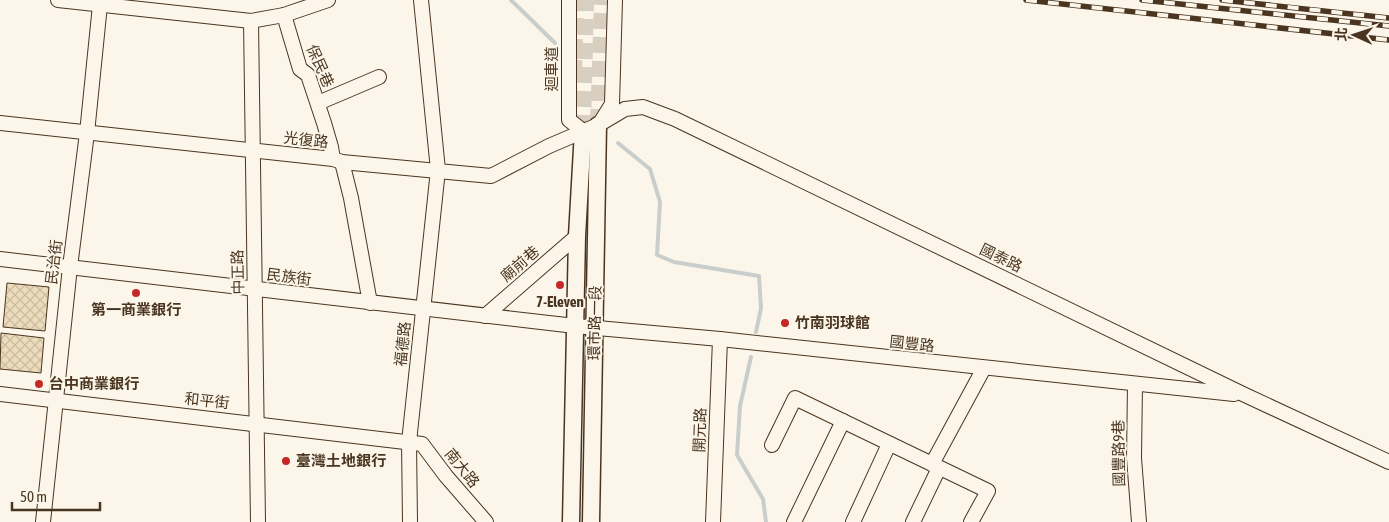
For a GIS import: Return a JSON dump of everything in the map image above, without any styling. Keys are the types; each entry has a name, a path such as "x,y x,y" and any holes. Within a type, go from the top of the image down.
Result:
{"main road":[{"name":"環市路一段","path":"591,522 596,328 598,124"},
{"name":"環市路一段","path":"571,522 577,236 582,131"}],"street":[{"path":"58,0 251,21 284,15 328,0"},
{"name":"福德路","path":"410,522 409,442 438,170 421,0"},
{"name":"迴車道","path":"569,0 569,120 582,131"},
{"path":"598,124 612,104 615,0"},
{"name":"民治街","path":"43,522 100,5"},
{"name":"保民巷","path":"284,15 300,69 308,75 331,147 351,198 370,303"},
{"name":"中正路","path":"251,21 258,522"},
{"path":"318,103 379,78"},
{"name":"國泰路","path":"598,124 625,109 643,107 675,119 1244,395 1387,456"},
{"name":"光復路","path":"0,123 337,161 491,176 598,124"},
{"name":"廟前巷","path":"485,316 577,236"},
{"name":"民族街","path":"0,259 423,310 575,326"},
{"name":"國豐路","path":"575,326 1244,395"},
{"name":"開元路","path":"713,522 720,340"},
{"path":"913,522 936,466 984,368"},
{"name":"國豐路9巷","path":"1136,384 1134,458 1139,522"},
{"name":"和平街","path":"0,394 409,442"},
{"path":"772,445 795,398 988,491 971,522"},
{"path":"794,522 843,422"},
{"name":"南大路","path":"409,442 422,444 446,476 486,522"},
{"path":"853,522 889,444"}],"building":[{"path":"7,283 49,287 45,331 3,327"},
{"path":"1,333 44,338 41,373 0,369"}],"waterway":[{"path":"511,0 555,43"},
{"path":"618,143 650,169 660,202 657,255 674,262 759,276 761,308 756,332"},
{"path":"751,357 740,406 737,455 763,499 766,522"}],"tunnel":[{"path":"575,74 577,0"},
{"path":"583,131 586,0"},
{"path":"598,125 602,0"}],"railway":[{"path":"1026,0 1389,40"},
{"path":"1142,0 1389,26"},
{"path":"1222,0 1389,18"}],"place":[{"name":"7-Eleven","path":"560,285"},
{"name":"第一商業銀行","path":"136,293"},
{"name":"竹南羽球館","path":"785,323"},
{"name":"台中商業銀行","path":"39,384"},
{"name":"臺灣土地銀行","path":"286,461"}]}
